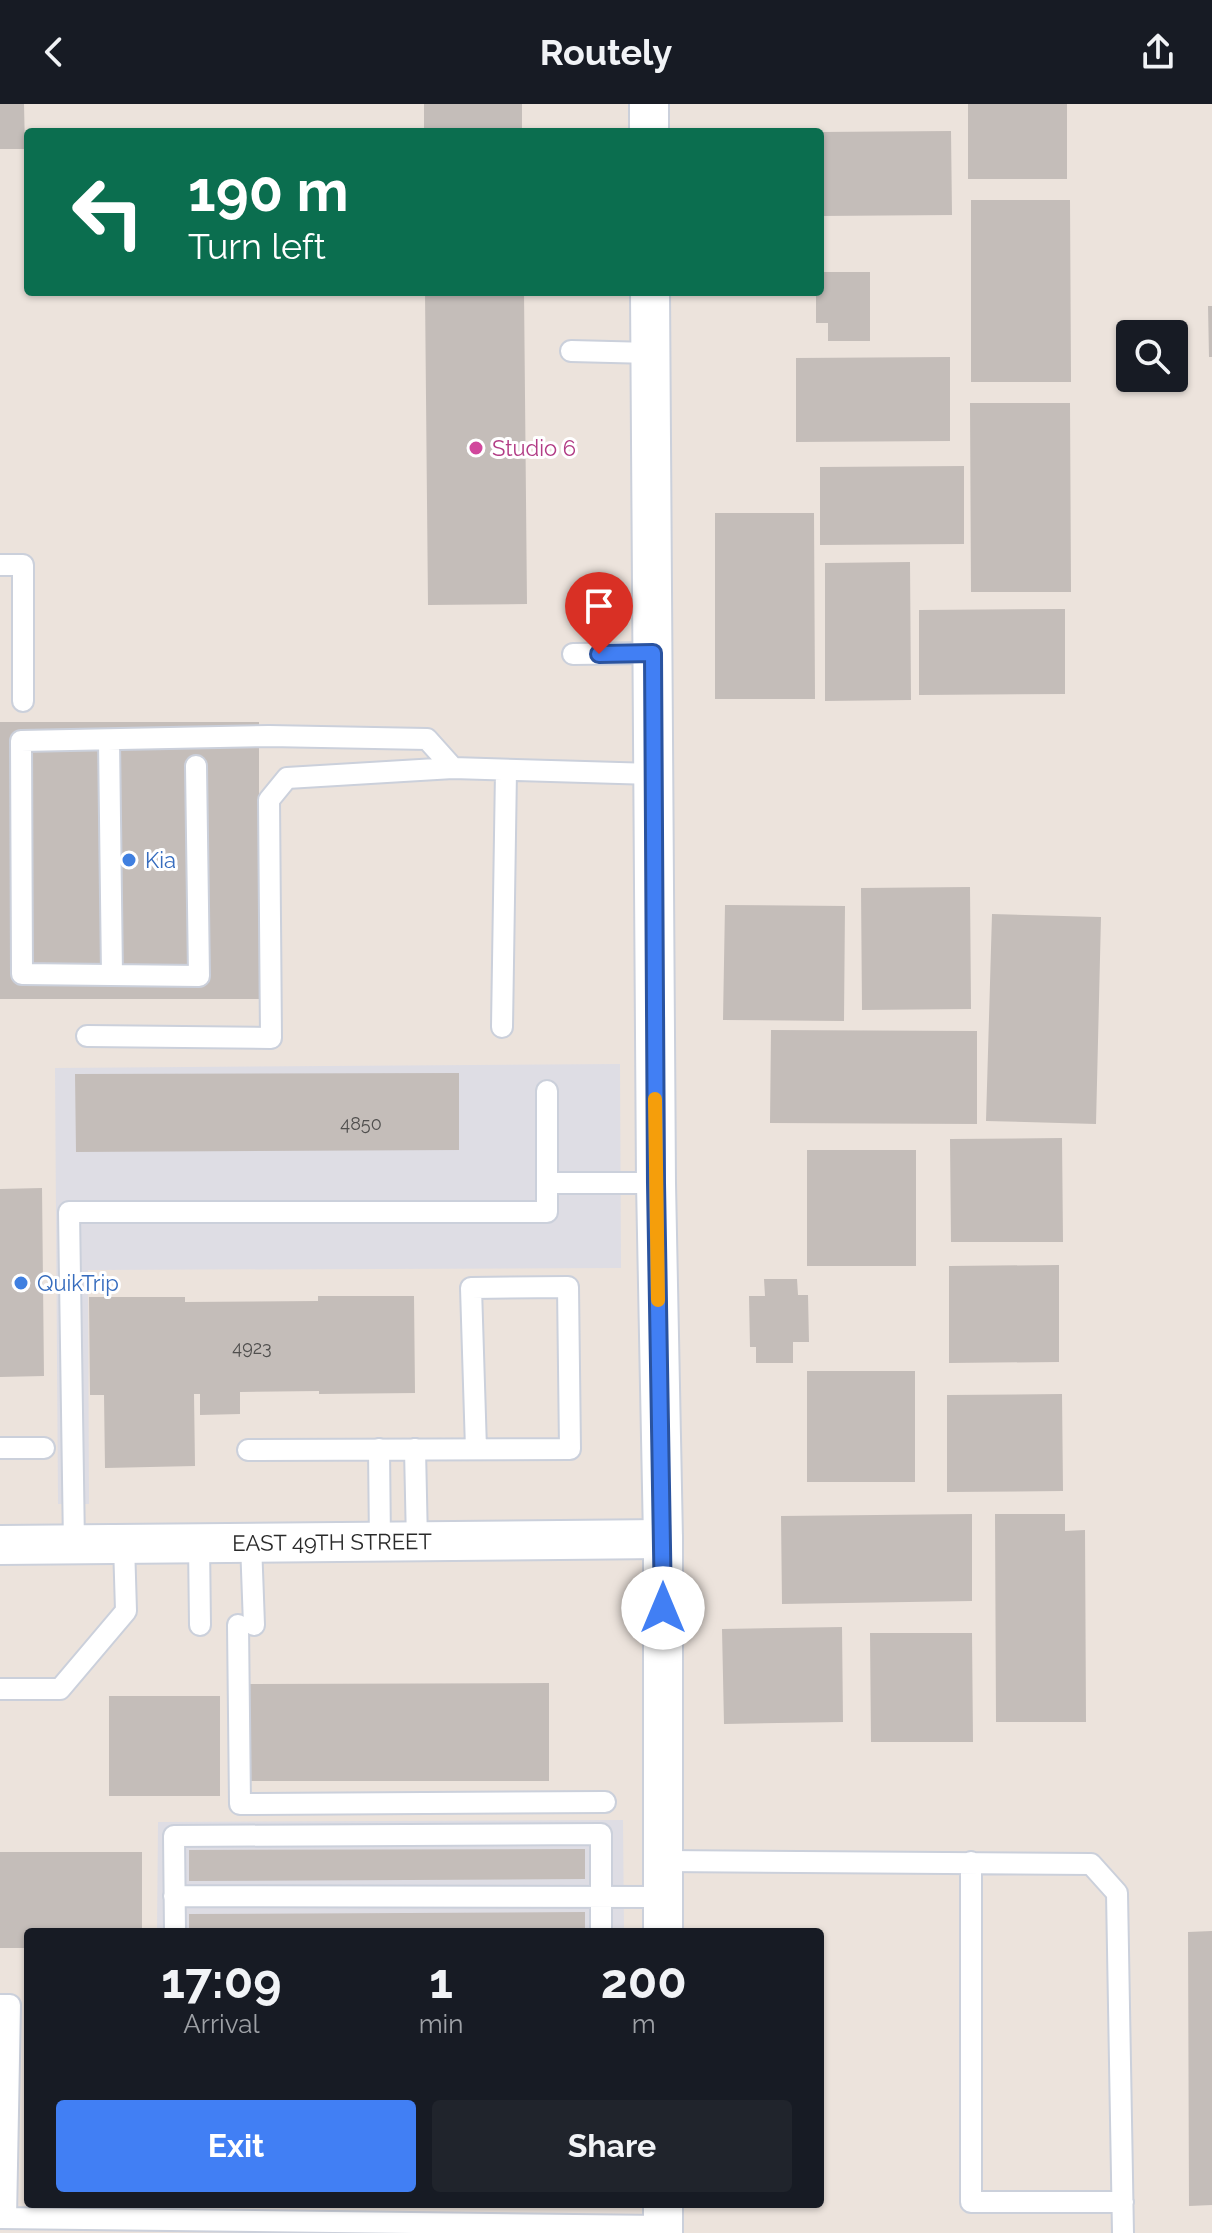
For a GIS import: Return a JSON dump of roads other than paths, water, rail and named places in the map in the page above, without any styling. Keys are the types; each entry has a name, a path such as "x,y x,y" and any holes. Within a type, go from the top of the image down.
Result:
{"street":[{"path":"649,104 649,128"},
{"path":"650,296 656,1183 663,1539 663,1897"},
{"name":"EAST 49TH STREET","path":"0,1545 663,1539"}],"lane":[{"path":"571,351 651,353"},
{"path":"0,565 23,565 23,701"},
{"path":"573,654 653,653"},
{"path":"196,766 199,976 22,974 21,741 269,736 427,739 453,768"},
{"path":"109,740 112,975"},
{"path":"87,1036 271,1038 269,800 287,778 453,768 653,774"},
{"path":"502,1027 506,771"},
{"path":"74,1544 69,1212 547,1212 547,1091"},
{"path":"547,1183 656,1183"},
{"path":"248,1450 570,1449 568,1287 471,1288 476,1449"},
{"path":"0,1448 44,1448"},
{"path":"379,1449 398,1542"},
{"path":"398,1542 415,1449"},
{"path":"251,1543 240,1804 605,1802"},
{"path":"0,1689 60,1689 126,1611 124,1544"},
{"path":"199,1544 200,1625"},
{"path":"175,1928 174,1836 601,1834 601,1928"},
{"path":"971,1862 971,2202 1123,2202"},
{"path":"174,1896 663,1897 971,1862 1091,1864 1117,1893 1123,2233"},
{"path":"0,2005 10,2005 3,2218 40,2226 138,2220 162,2212 186,2226 663,2221"}],"place":[{"name":"Studio 6","path":"476,448"},
{"name":"Kia","path":"129,860"},
{"name":"QuikTrip","path":"21,1283"}]}
